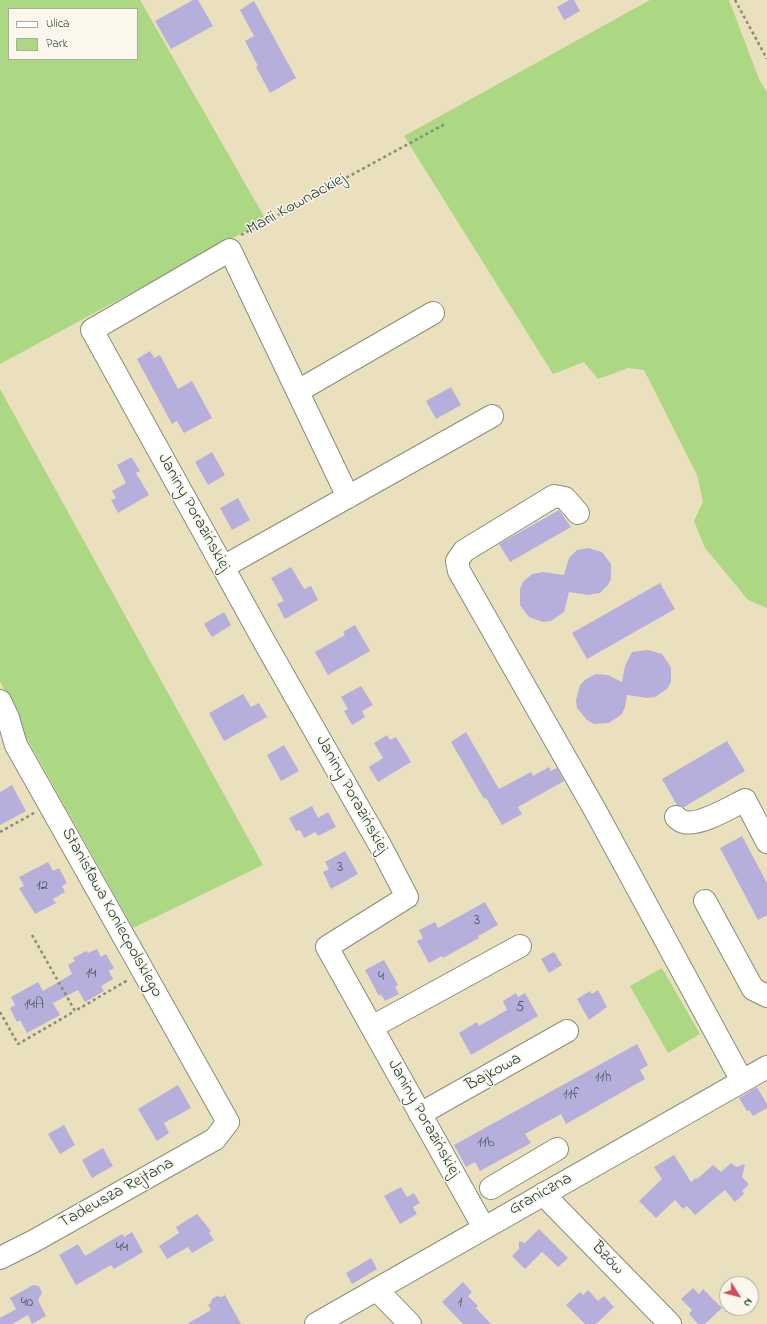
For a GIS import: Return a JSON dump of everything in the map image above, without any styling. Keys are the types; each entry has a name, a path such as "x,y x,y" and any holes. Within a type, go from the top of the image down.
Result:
{"street":[{"name":"Marii Kownackiej","path":"92,330 230,250"},
{"path":"230,250 348,497"},
{"path":"298,391 433,313"},
{"name":"Janiny Porazińskiej","path":"92,330 223,567 381,847 407,897 327,947 479,1219 482,1229"},
{"path":"223,567 492,416"},
{"path":"578,513 565,498 554,496 464,551 456,561 459,571 595,810 742,1081"},
{"name":"Stanisława Koniecpolskiego","path":"0,701 8,718 8,748 228,1122"},
{"path":"676,817 684,822 698,821 726,810 745,800 767,842"},
{"path":"705,901 753,990 767,996"},
{"path":"372,1027 520,946"},
{"name":"Bajkowa","path":"420,1114 567,1031"},
{"name":"Graniczna","path":"316,1324 767,1067"},
{"name":"Tadeusza Rejtana","path":"0,1258 34,1241 215,1139 228,1122"},
{"path":"491,1188 558,1150"},
{"name":"Bzów","path":"543,1194 670,1324"},
{"path":"377,1290 410,1324"}],"path":[{"path":"734,0 767,59"},
{"name":"Marii Kownackiej","path":"230,250 239,236 445,124"},
{"path":"0,832 39,810"},
{"path":"32,935 75,1011"},
{"path":"0,1012 18,1044 134,977"}],"green space":[{"path":"0,0 140,0 266,220 0,364"},
{"path":"650,0 729,0 759,79 767,92 767,608 748,600 705,548 694,521 703,502 697,475 644,370 628,368 598,379 584,362 553,374 404,136"},
{"path":"0,389 263,865 133,928 25,735 0,681"},
{"path":"662,968 700,1034 668,1053 630,986"}],"building":[{"path":"193,0 198,0 213,26 171,49 155,21"},
{"path":"569,0 574,0 580,11 564,20 557,7"},
{"path":"254,1 296,78 270,93 256,67 258,66 245,41 254,36 240,10"},
{"path":"150,351 154,358 160,355 178,389 192,381 212,418 184,433 177,421 172,424 137,359"},
{"path":"451,387 461,405 436,419 426,401"},
{"path":"212,452 225,475 208,485 195,462"},
{"path":"132,458 140,471 136,473 149,495 118,513 111,500 116,498 112,491 126,483 117,465"},
{"path":"238,498 250,520 232,530 220,508"},
{"path":"559,510 571,527 510,562 499,544"},
{"path":"588,548 602,552 611,564 611,579 608,585 600,593 588,595 569,592 564,612 551,621 543,622 529,617 520,605 520,589 523,582 532,574 543,572 564,575 569,558 577,550"},
{"path":"291,567 304,589 311,586 318,600 285,619 277,604 284,601 271,578"},
{"path":"660,583 675,609 587,659 572,633"},
{"path":"224,612 231,625 212,637 204,624"},
{"path":"355,625 370,651 328,675 315,652 345,635 343,632"},
{"path":"648,650 662,654 671,667 671,682 667,689 655,697 647,698 627,695 622,714 609,723 594,724 587,720 577,708 576,700 580,685 586,679 596,674 608,675 622,682 625,666 632,652"},
{"path":"361,686 373,705 362,711 365,717 352,725 344,711 348,709 341,697"},
{"path":"243,694 251,707 259,703 267,717 224,741 209,713"},
{"path":"466,732 499,789 531,772 533,776 549,767 551,771 557,768 564,781 518,807 522,814 502,825 486,798 484,799 451,742"},
{"path":"387,735 390,740 396,737 411,762 378,782 369,767 383,758 374,743"},
{"path":"727,741 745,771 684,807 677,805 662,779"},
{"path":"284,745 299,771 281,781 267,755"},
{"path":"12,785 26,811 0,825 0,792"},
{"path":"312,806 318,818 328,812 336,827 318,836 315,832 304,838 300,830 296,831 289,818"},
{"path":"742,836 767,883 767,915 758,920 720,848"},
{"path":"345,851 358,874 331,889 323,872 329,869 325,862"},
{"path":"48,862 53,871 59,868 67,883 62,886 65,892 53,899 56,903 35,914 19,888 24,886 19,877"},
{"path":"485,902 498,925 478,936 479,938 443,958 442,956 429,963 417,941 423,938 419,930 435,922 438,928"},
{"path":"97,949 101,957 106,954 114,968 109,971 113,979 101,986 104,991 85,1002 78,990 53,1003 60,1015 27,1033 20,1020 17,1022 10,1008 15,1005 11,997 38,982 43,991 72,974 68,965 75,961 73,958 86,951 88,953"},
{"path":"554,952 562,965 549,973 541,959"},
{"path":"384,960 398,985 395,987 399,994 385,1001 381,994 379,996 365,970"},
{"path":"598,990 607,1007 589,1020 577,999 590,991 592,994"},
{"path":"516,993 518,997 525,993 538,1016 471,1055 459,1033 477,1022 479,1026 507,1010 503,1001"},
{"path":"637,1044 648,1065 640,1070 645,1079 566,1124 561,1114 525,1134 531,1143 480,1171 475,1162 466,1167 454,1145"},
{"path":"178,1085 191,1108 164,1123 169,1133 157,1141 138,1109"},
{"path":"757,1087 767,1104 767,1108 753,1116 749,1110 747,1111 739,1098"},
{"path":"64,1125 75,1145 60,1154 48,1134"},
{"path":"103,1148 113,1166 92,1178 82,1160"},
{"path":"674,1155 691,1182 696,1178 697,1179 713,1165 721,1172 731,1163 736,1167 745,1164 742,1177 749,1184 742,1191 744,1194 735,1202 725,1190 695,1215 687,1206 683,1209 675,1200 656,1218 639,1201 662,1179 654,1167"},
{"path":"401,1187 407,1197 414,1193 420,1203 413,1207 417,1214 400,1224 384,1196"},
{"path":"197,1214 211,1231 209,1233 214,1240 192,1253 188,1247 167,1259 159,1246 179,1233 176,1227"},
{"path":"539,1229 568,1258 558,1267 542,1252 525,1269 512,1256 519,1249 519,1241 525,1243"},
{"path":"132,1232 143,1252 114,1269 111,1265 76,1285 59,1255 78,1244 85,1256 122,1234 124,1237"},
{"path":"371,1258 377,1269 352,1284 346,1273"},
{"path":"463,1282 472,1292 468,1296 478,1306 476,1308 491,1324 463,1324 442,1302"},
{"path":"33,1285 39,1286 42,1293 38,1300 46,1316 32,1324 28,1315 12,1324 0,1324 0,1318 16,1309 10,1298"},
{"path":"693,1288 699,1294 703,1289 719,1305 719,1311 705,1324 698,1324 689,1314 692,1310 681,1299"},
{"path":"588,1290 598,1301 604,1296 614,1307 596,1324 585,1324 566,1305 580,1292 583,1295"},
{"path":"225,1295 241,1324 187,1324 211,1310 208,1305 211,1303 212,1299 217,1296 222,1297"}]}
